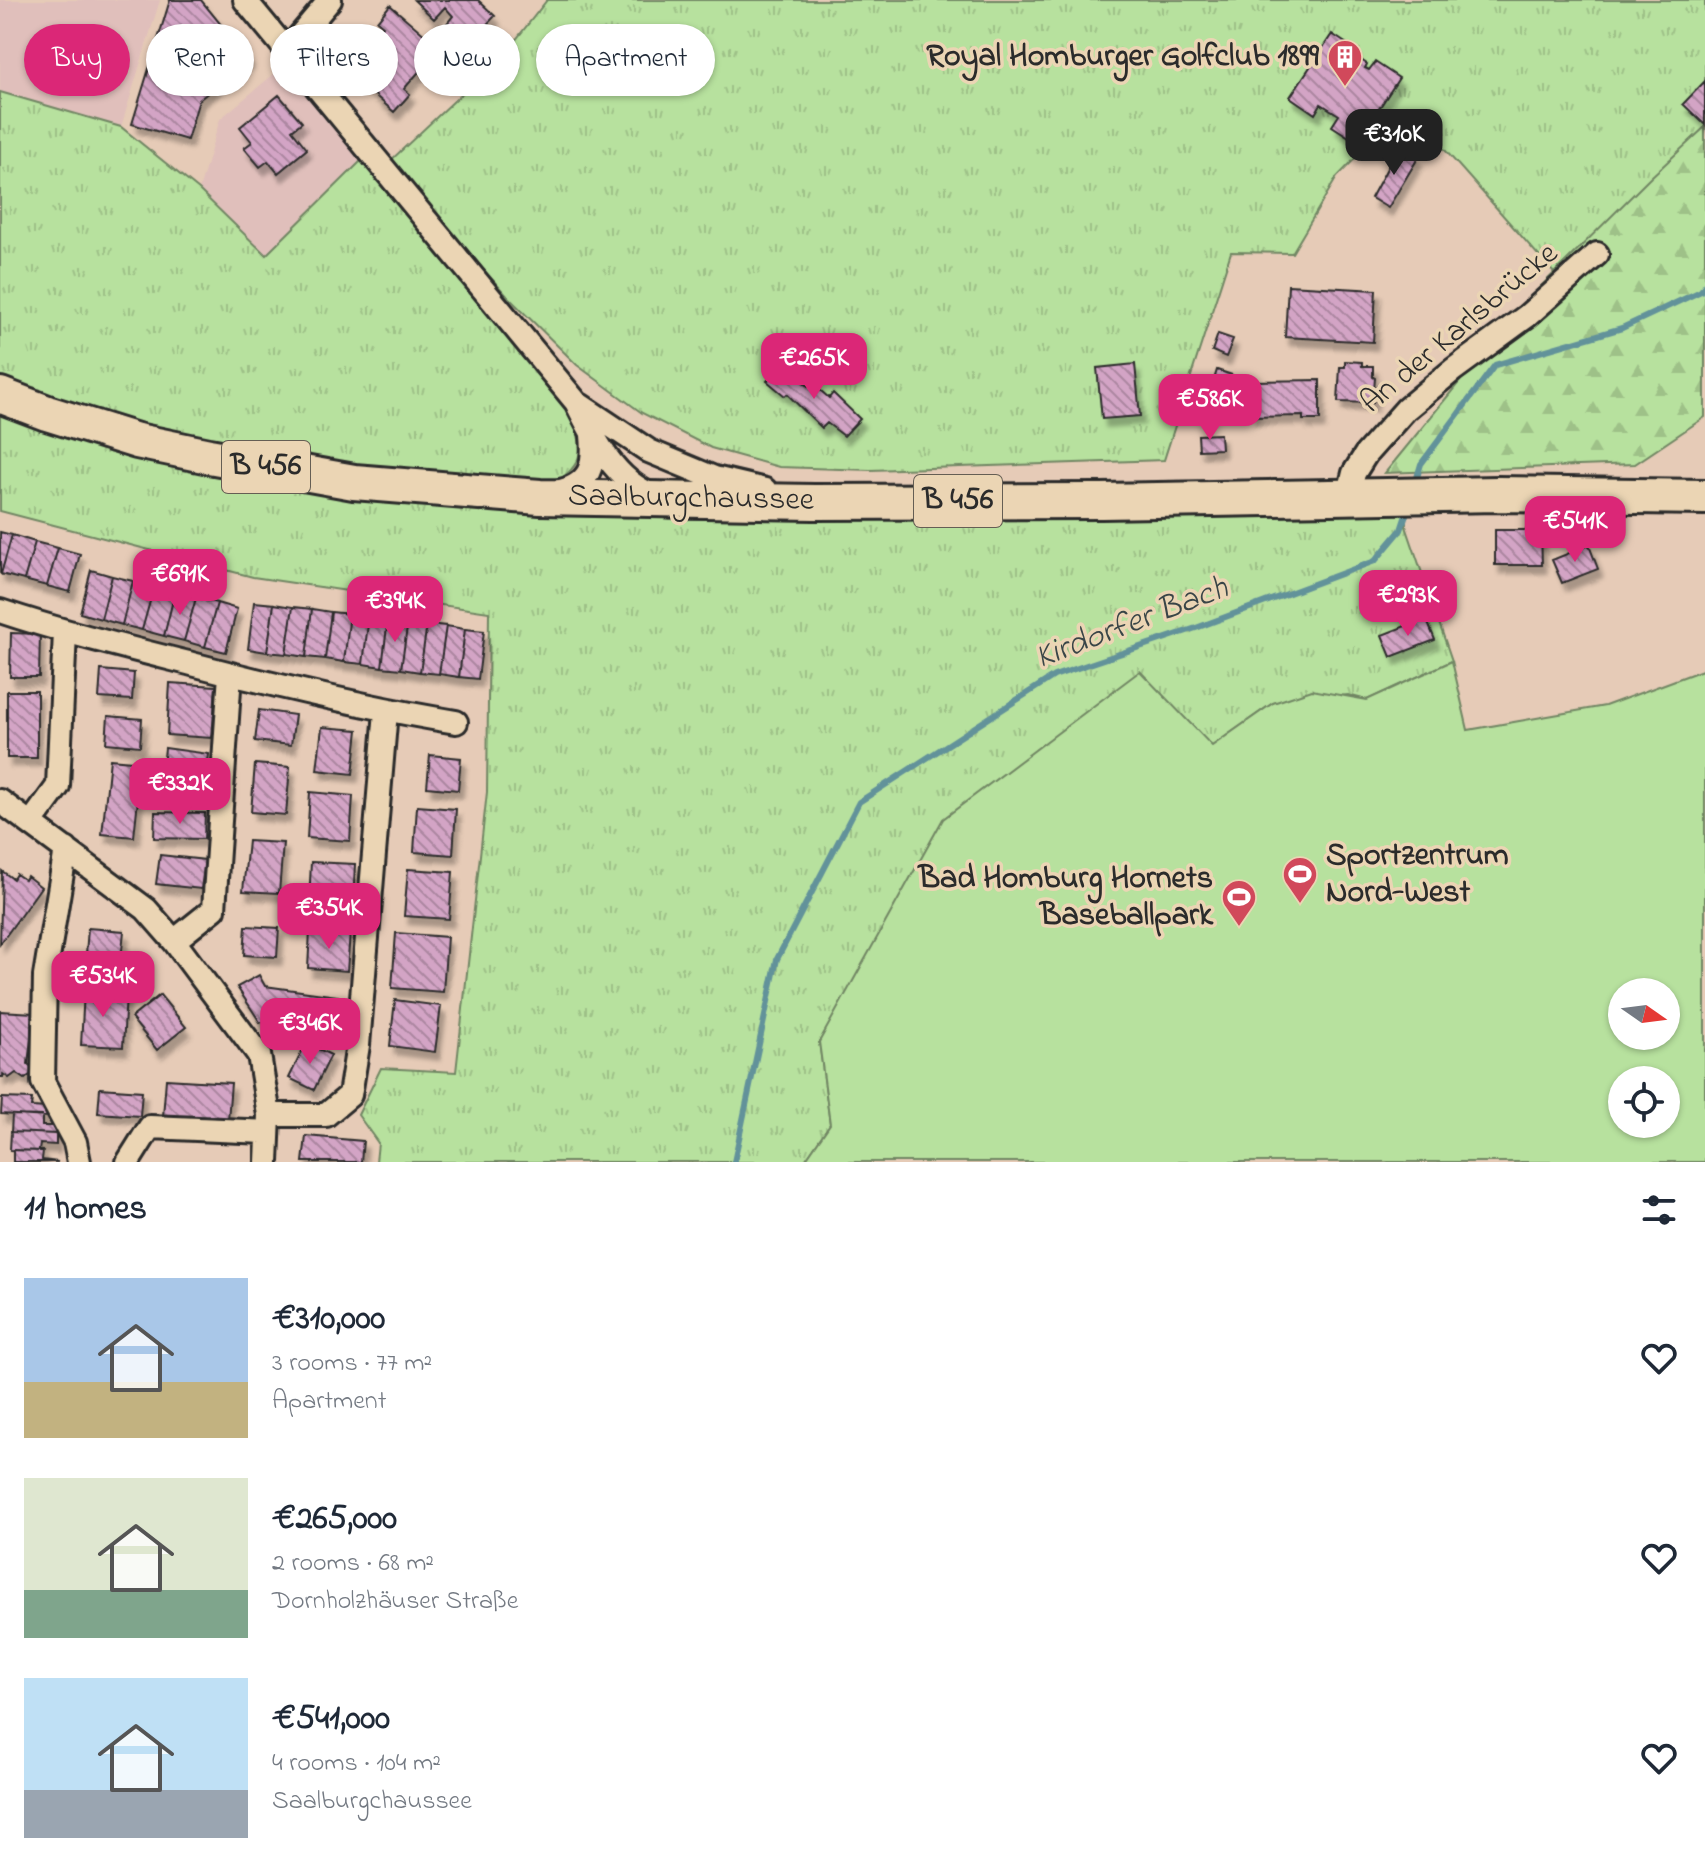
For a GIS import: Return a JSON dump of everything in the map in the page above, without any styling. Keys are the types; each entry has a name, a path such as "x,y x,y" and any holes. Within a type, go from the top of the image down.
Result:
{"main road":[{"name":"Saalburgchaussee","path":"0,395 137,441 209,456 354,482 540,497 814,502 1453,495 1705,497"}],"street":[{"path":"245,0 270,32"},
{"path":"310,24 330,0"},
{"path":"322,96 576,402 592,434 631,483 643,492 668,499"},
{"name":"An der Karlsbrücke","path":"1348,497 1354,473 1366,454 1406,409 1527,316 1597,254"},
{"path":"576,402 649,451 701,473 814,502"},
{"path":"540,497 576,488 587,476 594,457 592,434"},
{"path":"0,611 65,632 230,674 386,711 456,722"},
{"path":"31,823 58,786 65,632"},
{"path":"174,941 214,909 230,674"},
{"path":"128,1162 150,1127 269,1123 326,1115 350,1095 358,1045 386,711"},
{"path":"0,801 146,909 174,941 259,1055 269,1123 267,1162"},
{"path":"66,849 45,976 43,1082 75,1142 79,1162"}],"shaded area":[{"path":"0,0 160,0 153,24 146,24 146,46 121,127 0,92"},
{"path":"270,77 270,96 306,96 363,159 266,256 199,190 220,119 248,96 254,96 254,91"}],"green space":[{"path":"547,0 1705,0 1705,127 1554,273 1406,106 1337,177 1292,253 1231,252 1164,460 870,470 779,467 711,448 642,413 577,365 509,298 388,163 459,96 520,96 520,34"},
{"path":"0,92 121,127 199,190 266,255 363,159 569,410 580,444 580,453 572,469 552,485 424,476 284,457 144,428 0,377"},
{"path":"1705,127 1705,417 1635,464 1385,473 1523,304"},
{"path":"0,408 669,519 1313,515 1406,510 1406,526 1452,661 1367,700 1348,695 1273,703 819,1041 830,1124 804,1162 376,1162 378,1143 358,1115 381,1068 456,1072 487,792 489,612 253,577 0,511"},
{"name":"Sportzentrum Nord-West","path":"1452,661 1468,730 1605,706 1705,669 1705,1162 804,1162 830,1124 819,1042 943,819 1140,671 1212,746 1273,703 1312,690 1367,700"}],"building":[{"path":"170,0 201,0 221,24 163,24"},
{"path":"414,0 478,0 495,16 487,24 446,24 453,16 445,7 434,19"},
{"path":"390,5 414,26 414,78 404,89 410,94 394,112 376,96 398,96 398,24 381,24 377,21"},
{"name":"Royal Homburger Golfclub 1899","path":"1332,34 1356,50 1350,59 1355,62 1358,58 1367,64 1365,68 1369,70 1375,62 1399,78 1357,142 1332,126 1339,115 1321,104 1315,114 1290,97"},
{"path":"146,78 146,96 204,96 199,100 187,140 132,124"},
{"path":"1705,81 1705,125 1683,104"},
{"path":"280,96 302,122 292,130 307,149 278,173 268,161 260,167 244,148 252,142 240,127"},
{"path":"1399,146 1418,158 1388,208 1371,198"},
{"path":"1288,285 1376,290 1373,342 1285,337"},
{"path":"1218,334 1233,339 1226,357 1212,351"},
{"path":"1345,361 1373,366 1373,403 1338,402 1340,367 1345,367"},
{"path":"785,363 808,386 812,383 829,398 833,393 860,419 844,436 827,423 822,428 787,394 785,396 767,381"},
{"path":"1135,364 1140,416 1102,419 1097,368"},
{"path":"1217,370 1232,375 1226,393 1211,389"},
{"path":"1320,380 1320,420 1303,420 1303,416 1251,417 1251,381"},
{"path":"1220,434 1221,449 1199,450 1198,435"},
{"path":"1495,530 1541,530 1542,565 1495,565"},
{"path":"0,532 12,535 1,574 0,573"},
{"path":"12,535 35,542 24,580 1,574"},
{"path":"35,542 58,548 47,586 24,580"},
{"path":"1589,545 1598,569 1562,583 1552,560"},
{"path":"58,548 80,554 70,592 47,586"},
{"path":"91,570 112,576 101,619 80,613"},
{"path":"112,576 133,581 122,625 101,619"},
{"path":"133,581 154,587 142,630 122,625"},
{"path":"154,587 175,592 164,636 142,630"},
{"path":"175,592 196,598 184,641 164,636"},
{"path":"196,598 217,603 205,647 184,641"},
{"path":"254,602 274,604 267,652 248,649"},
{"path":"217,603 237,609 226,652 205,647"},
{"path":"274,604 293,607 286,654 267,652"},
{"path":"293,607 312,609 306,657 286,654"},
{"path":"312,609 331,612 325,659 306,657"},
{"path":"331,612 350,614 344,662 325,659"},
{"path":"350,614 369,616 363,664 344,662"},
{"path":"369,616 388,619 382,667 363,664"},
{"path":"1426,618 1435,640 1391,657 1382,635"},
{"path":"388,619 408,621 401,669 382,667"},
{"path":"408,621 427,624 420,672 401,669"},
{"path":"427,624 446,626 439,674 420,672"},
{"path":"446,626 465,629 459,677 439,674"},
{"path":"465,629 484,631 478,679 459,677"},
{"path":"11,633 40,634 39,677 10,677"},
{"path":"101,670 134,673 132,700 99,698"},
{"path":"170,683 216,686 212,738 167,735"},
{"path":"7,691 37,691 37,758 7,758"},
{"path":"259,710 295,715 291,745 255,741"},
{"path":"108,716 142,719 140,746 106,743"},
{"path":"322,727 358,730 353,774 317,770"},
{"path":"165,748 209,754 203,799 160,794"},
{"path":"430,755 461,758 458,790 427,787"},
{"path":"110,759 142,762 134,837 102,834"},
{"path":"255,764 290,767 286,815 251,812"},
{"path":"310,792 353,796 350,841 307,838"},
{"path":"417,806 456,809 453,855 414,852"},
{"path":"155,812 205,813 204,839 154,838"},
{"path":"248,841 283,843 279,893 243,891"},
{"path":"160,855 205,860 201,889 156,884"},
{"path":"311,862 355,864 353,905 309,903"},
{"path":"408,869 453,872 449,919 404,916"},
{"path":"2,871 13,879 16,874 25,880 27,876 41,887 0,944"},
{"path":"246,926 279,928 277,957 244,955"},
{"path":"88,928 124,931 120,970 85,967"},
{"path":"310,931 350,933 347,971 308,968"},
{"path":"396,933 447,937 443,992 392,988"},
{"path":"259,975 265,986 338,996 333,1031 260,1022 237,987"},
{"path":"84,991 126,994 123,1047 81,1045"},
{"path":"160,995 186,1027 157,1050 131,1018"},
{"path":"395,1000 441,1006 435,1052 390,1046"},
{"path":"0,1011 34,1013 28,1064 32,1073 25,1079 16,1073 9,1078 3,1074 0,1077"},
{"path":"306,1043 331,1055 314,1090 289,1078"},
{"path":"166,1079 231,1083 228,1120 163,1116"},
{"path":"100,1088 142,1091 140,1116 98,1113"},
{"path":"2,1098 32,1099 31,1107 48,1108 47,1117 1,1114"},
{"path":"12,1115 42,1116 42,1126 57,1126 56,1134 11,1132"},
{"path":"11,1132 56,1134 56,1145 40,1144 39,1151 10,1150"},
{"path":"306,1136 363,1141 361,1162 303,1162"},
{"path":"13,1150 43,1151 42,1160 58,1162 13,1162"}],"waterway":[{"name":"Kirdorfer Bach","path":"1415,484 1421,464 1495,365 1622,328 1701,291 1705,285"},
{"name":"Kirdorfer Bach","path":"734,1162 777,959 859,802 1054,676 1196,628 1375,561 1401,530 1409,506"}],"place":[{"name":"Royal Homburger Golfclub 1899","path":"1345,88"},
{"name":"Sportzentrum Nord-West","path":"1300,905"},
{"name":"Bad Homburg Hornets Baseballpark","path":"1239,928"}]}
